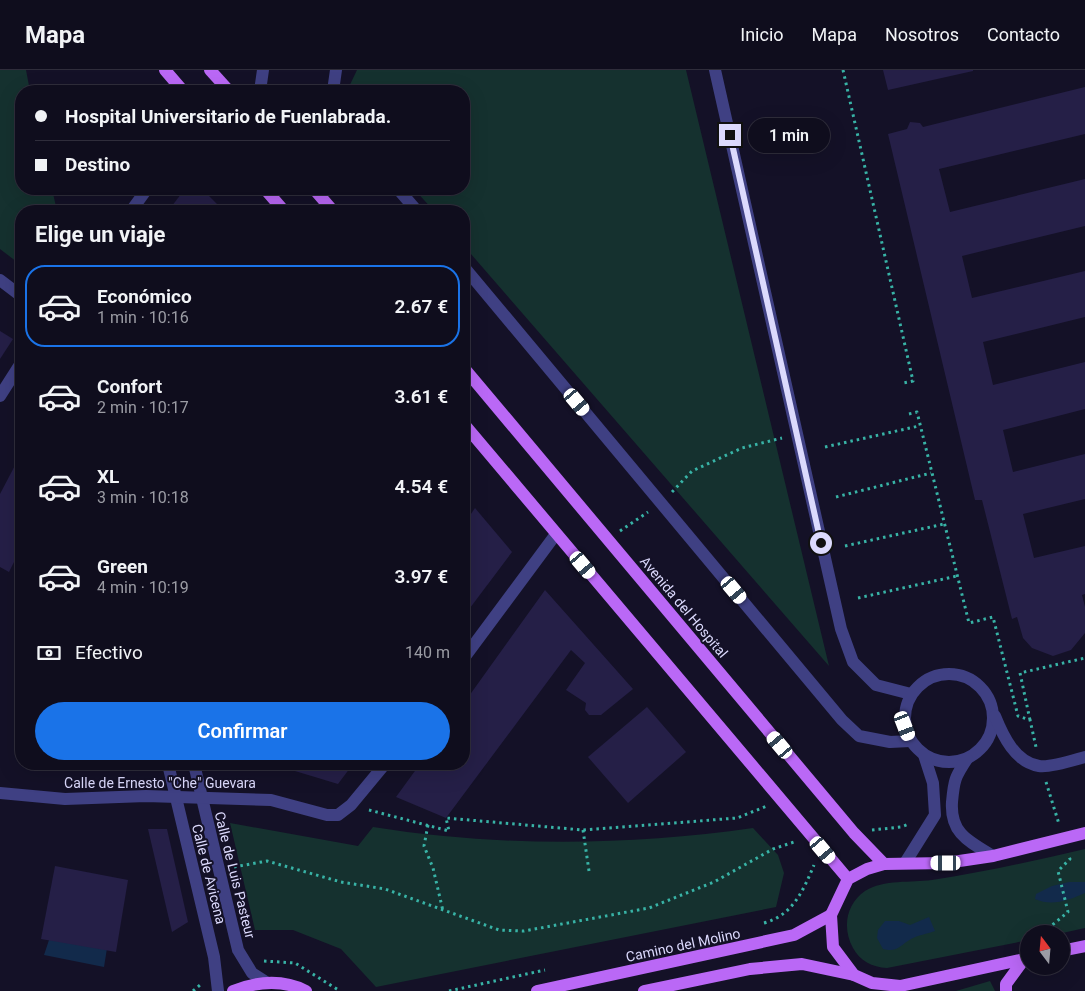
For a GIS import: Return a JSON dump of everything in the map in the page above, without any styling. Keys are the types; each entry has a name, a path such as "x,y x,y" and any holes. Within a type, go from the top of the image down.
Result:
{"main road":[{"path":"165,70 178,85"},
{"path":"210,70 224,85"},
{"path":"270,195 279,205"},
{"path":"319,195 328,205"},
{"name":"Avenida del Hospital","path":"470,375 854,832 884,864"},
{"path":"470,431 848,879"},
{"path":"854,975 833,947 831,915 848,879 867,869 884,864 946,863 993,856 1085,833"},
{"name":"Camino del Molino","path":"537,991 794,936 831,915"},
{"path":"1070,949 1084,947"},
{"path":"644,991 750,970 802,964 854,975 872,983 902,988 1020,960"},
{"path":"1006,991 1006,984 1020,967"},
{"path":"233,991 249,985 266,982 286,983 306,991"}],"street":[{"path":"261,85 263,70"},
{"path":"334,85 336,70"},
{"path":"715,70 841,629 853,662 876,684 911,694"},
{"path":"403,195 412,205"},
{"path":"470,274 842,720 859,736 890,742 910,741"},
{"path":"0,280 15,291"},
{"path":"0,396 15,372"},
{"path":"470,650 556,534"},
{"path":"967,759 953,763 938,761 924,755 910,741 905,726 905,709 911,694 924,681 941,674 959,674 976,682 988,696 1000,729 1016,754 1026,762 1041,767 1085,757"},
{"path":"993,856 968,840 955,826 951,815 954,778 967,759 982,748 992,732 994,713"},
{"path":"905,863 935,815 933,783 924,755"},
{"name":"Calle de Avicena","path":"169,770 214,957 218,991"},
{"name":"Calle de Luis Pasteur","path":"195,770 238,950 252,973 266,982"},
{"name":"Calle de Ernesto \"Che\" Guevara","path":"0,793 65,799 201,797 271,800 327,815 338,815 351,805 380,770"}],"path":[{"path":"842,70 913,381 904,383"},
{"path":"909,414 916,412 920,426 968,623 993,617 1018,716 1030,720"},
{"path":"825,447 920,426"},
{"path":"608,539 661,503 692,471 742,448 781,438 799,444"},
{"path":"836,497 931,473"},
{"path":"845,546 944,524"},
{"path":"858,598 957,576"},
{"path":"1052,925 1068,912 1058,872 1070,859 1041,767 1020,674 1085,658"},
{"path":"351,805 449,831 446,818 583,830 737,818 782,800"},
{"path":"854,832 901,827 924,814 935,815"},
{"path":"1050,825 1068,820"},
{"path":"428,825 424,846 433,868 443,911"},
{"path":"583,830 589,872"},
{"path":"219,871 267,861 341,882 385,890 499,930 524,931 649,908 714,882 773,849 811,836"},
{"path":"759,924 777,919 794,906 823,850"},
{"path":"449,991 555,968"}],"green space":[{"path":"0,70 26,70 29,85 15,85 15,195 53,195 56,205 15,205 15,260 0,249"},
{"path":"357,70 686,70 829,666 470,253 470,205 429,205 419,195 470,195 470,85 350,85"},
{"path":"230,823 358,846 373,827 420,834 468,838 563,842 658,838 753,828 778,855 784,873 776,907 376,987 341,949 293,930 255,930"},
{"path":"1085,849 1085,928 1070,931 1070,925 1020,925 1020,942 887,968 871,965 863,960 853,948 847,925 850,909 859,896 872,887 889,883 932,880"},
{"path":"990,981 995,991 956,991"}],"water":[{"path":"1069,882 1085,882 1085,893 1067,900 1054,902 1035,899 1036,894 1052,886"},
{"path":"929,917 935,931 907,941 896,949 883,949 877,938 878,930 885,921 899,921 910,925"},
{"path":"52,931 108,942 104,967 44,955"}],"building":[{"path":"883,70 973,70 973,71 888,90"},
{"path":"1085,87 1085,134 939,169 950,212 1085,179 1085,226 962,256 972,298 1085,271 1085,317 983,342 993,385 1085,362 1085,409 1003,430 1013,472 1085,454 1085,499 1023,514 1034,558 1085,546 1085,594 1082,595 1085,607 1085,633 1071,650 1053,656 1032,648 1023,638 1017,617 1012,619 982,500 975,500 888,134 907,129 910,122 920,123 923,127"},
{"path":"180,195 208,195 218,205 173,205"},
{"path":"0,331 13,339 0,359"},
{"path":"15,465 15,560 9,572 0,567 0,494"},
{"path":"475,508 512,552 470,608 470,515"},
{"path":"545,590 633,689 601,715 589,715 585,710 586,703 566,690 585,663 571,650 446,818 396,797 416,770 470,770 470,695"},
{"path":"647,707 686,752 628,803 588,757"},
{"path":"292,770 348,770 338,784"},
{"path":"148,829 167,829 188,922 172,932"},
{"path":"55,866 128,880 116,952 41,939"}],"route":[{"path":"730,135 821,543"}]}
